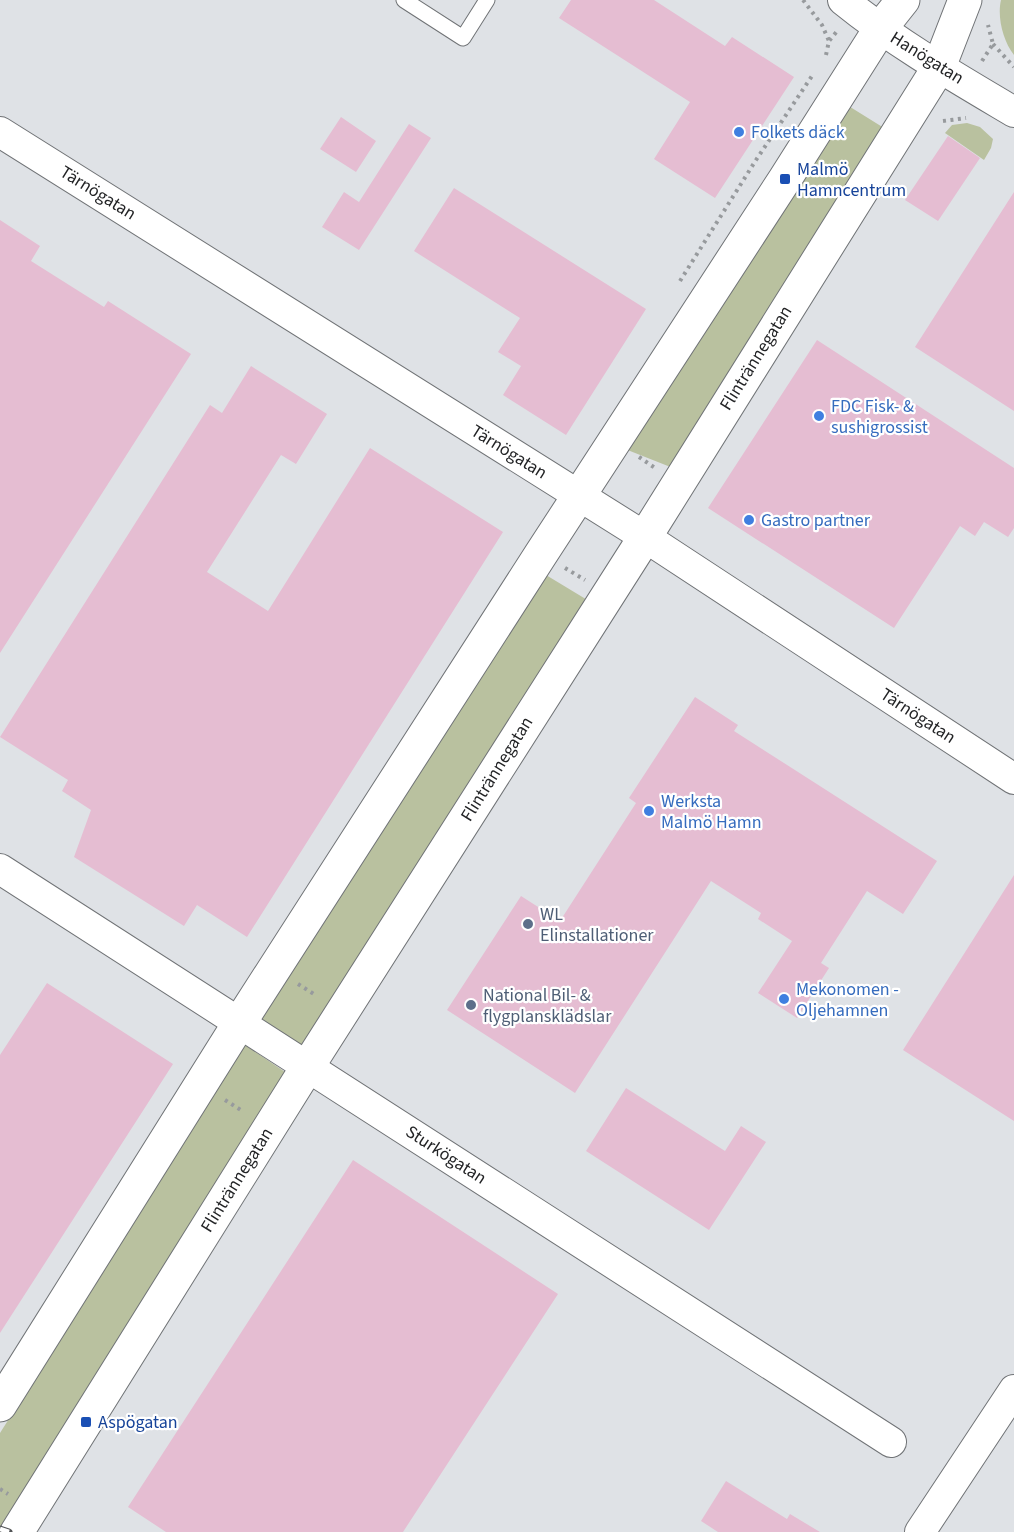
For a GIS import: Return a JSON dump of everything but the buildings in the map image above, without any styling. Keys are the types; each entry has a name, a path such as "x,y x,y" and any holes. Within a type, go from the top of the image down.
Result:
{"street":[{"path":"0,1405 240,1022 614,442 830,77 880,28 903,0"},
{"name":"Flintrännegatan","path":"17,1532 308,1066 609,594 939,67 965,0"},
{"name":"Hanögatan","path":"848,4 939,67 1014,112"},
{"name":"Tärnögatan","path":"0,132 645,537 1014,779"},
{"name":"Sturkögatan","path":"0,869 891,1442"},
{"path":"920,1532 1014,1390"}],"lane":[{"path":"404,0 463,38 487,0"}],"path":[{"path":"803,0 822,25 829,41"},
{"path":"825,58 829,41 848,4"},
{"path":"993,44 1014,67"},
{"path":"677,285 756,160 830,77"},
{"path":"614,442 679,483"},
{"path":"541,554 609,594"},
{"path":"274,969 343,1012"},
{"path":"201,1085 269,1128"}],"green space":[{"path":"1001,0 1014,0 1014,55 1002,29"},
{"path":"847,105 884,128 673,468 625,449"},
{"path":"967,123 980,127 993,139 984,160 945,133 952,125"},
{"path":"546,575 589,601 304,1049 262,1019"},
{"path":"245,1045 288,1074 0,1532 0,1433"}],"railway":[{"path":"0,1529 9,1532"}],"place":[{"name":"Folkets däck","path":"739,132"},
{"name":"Malmö Hamncentrum","path":"785,179"},
{"name":"FDC Fisk- & sushigrossist","path":"819,416"},
{"name":"Gastro partner","path":"749,520"},
{"name":"Werksta Malmö Hamn","path":"649,811"},
{"name":"WL Elinstallationer","path":"528,924"},
{"name":"Mekonomen - Oljehamnen","path":"784,999"},
{"name":"National Bil- & flygplansklädslar","path":"471,1005"},
{"name":"Aspögatan","path":"86,1422"}]}
